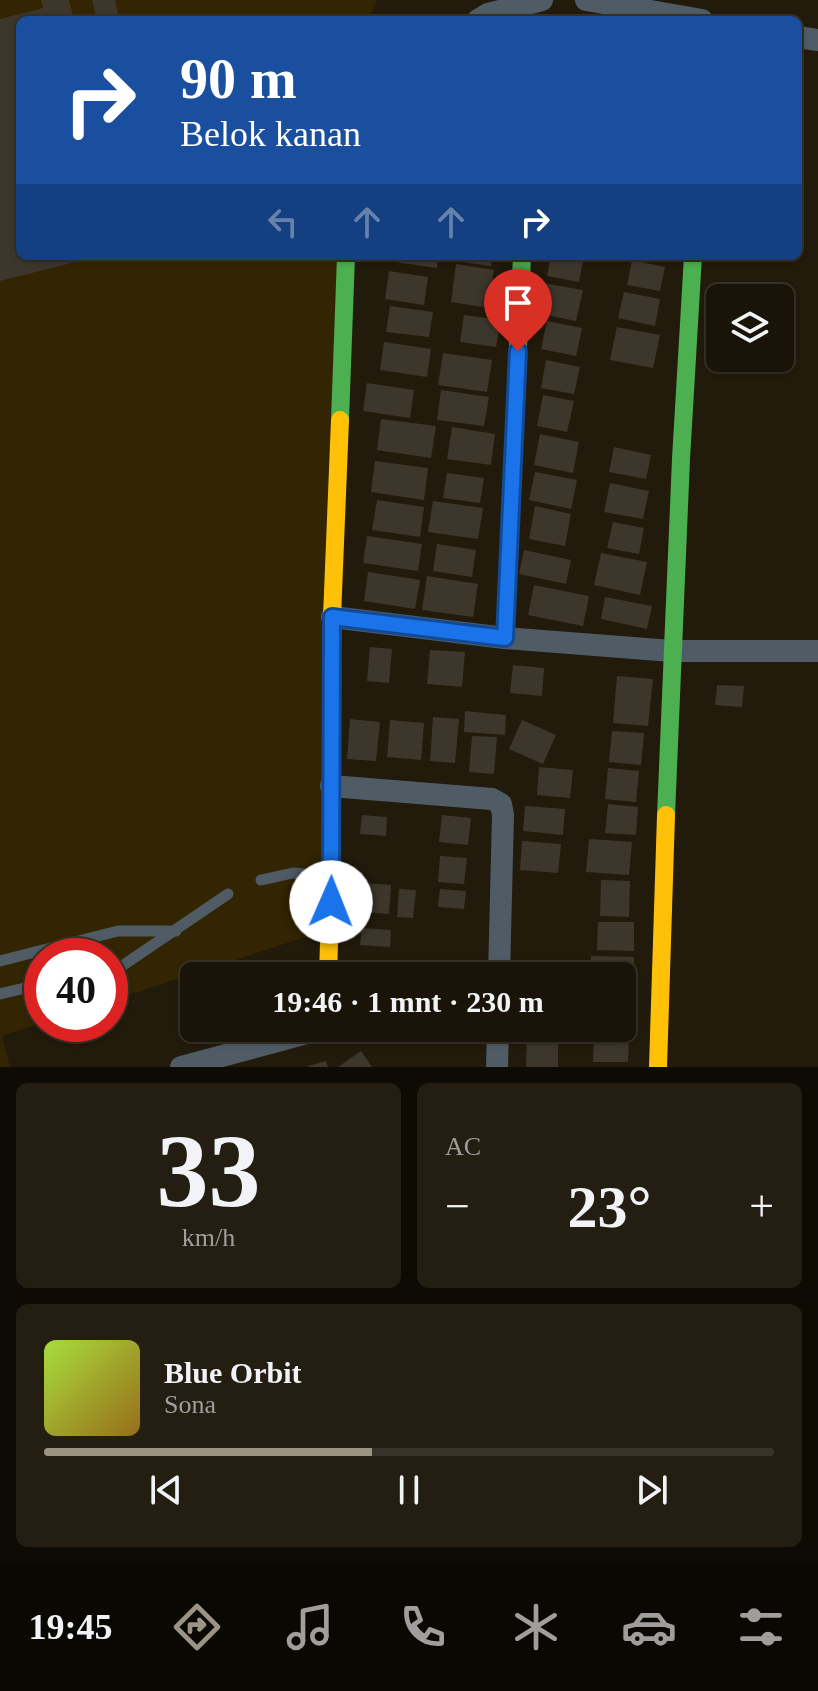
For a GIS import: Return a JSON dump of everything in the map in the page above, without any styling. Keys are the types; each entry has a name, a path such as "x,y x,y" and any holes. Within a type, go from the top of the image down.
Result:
{"street":[{"path":"485,16 542,0"},
{"path":"586,0 679,16"},
{"path":"328,962 332,617 346,260"},
{"path":"505,638 522,260"},
{"path":"658,1067 672,651 693,260"},
{"path":"332,617 505,638 672,651 818,651"},
{"path":"331,786 492,799 501,804 499,962"},
{"path":"181,1067 274,1042"},
{"path":"497,1067 498,1042"}],"lane":[{"path":"261,880 293,873 331,876"},
{"path":"128,962 228,894"},
{"path":"0,961 118,931 176,931"},
{"path":"0,994 24,988"}],"shaded area":[{"path":"0,0 377,0 370,16 16,16 16,260 338,260 330,929 229,962 180,962 180,978 128,995 128,938 24,938 24,1029 2,1036 10,1067 0,1067"}],"building":[{"path":"41,0 69,0 73,16 16,16 16,260 83,260 0,281 0,19 43,8"},
{"path":"92,0 115,0 118,16 96,16"},
{"path":"381,260 438,260 437,268"},
{"path":"462,260 492,260 491,266"},
{"path":"550,260 583,260 579,282 547,276"},
{"path":"632,260 665,267 660,291 627,285"},
{"path":"456,264 494,270 489,308 451,302"},
{"path":"389,271 428,277 424,305 385,299"},
{"path":"543,283 583,290 576,321 537,313"},
{"path":"624,292 660,299 655,326 618,318"},
{"path":"390,306 433,312 429,337 386,332"},
{"path":"464,315 501,320 496,347 460,342"},
{"path":"547,321 582,328 576,356 541,349"},
{"path":"617,327 660,335 653,368 610,360"},
{"path":"384,342 431,349 427,377 380,370"},
{"path":"443,353 492,360 487,392 438,385"},
{"path":"546,360 580,367 574,394 541,388"},
{"path":"367,383 414,390 410,418 363,411"},
{"path":"441,390 489,397 484,426 437,420"},
{"path":"543,395 574,401 567,432 537,426"},
{"path":"381,419 436,426 431,458 377,450"},
{"path":"452,427 495,434 491,465 447,459"},
{"path":"540,434 579,442 573,473 534,465"},
{"path":"614,447 651,455 646,479 609,472"},
{"path":"375,461 428,468 424,500 371,492"},
{"path":"535,472 577,480 571,509 529,500"},
{"path":"447,473 484,478 480,503 443,498"},
{"path":"610,483 649,491 643,519 604,512"},
{"path":"377,500 424,507 420,537 372,530"},
{"path":"433,501 483,508 478,539 428,532"},
{"path":"535,506 571,514 565,546 529,539"},
{"path":"613,522 644,528 639,554 607,548"},
{"path":"367,536 422,544 418,571 363,563"},
{"path":"437,544 476,550 472,577 433,571"},
{"path":"524,550 571,560 566,584 519,574"},
{"path":"601,553 647,562 640,595 594,585"},
{"path":"368,572 420,580 415,609 364,601"},
{"path":"427,576 478,584 473,617 422,610"},
{"path":"534,585 589,596 583,626 528,615"},
{"path":"605,597 652,606 647,629 601,619"},
{"path":"370,647 392,649 389,683 367,681"},
{"path":"430,650 465,652 462,687 427,684"},
{"path":"513,665 544,668 542,696 510,693"},
{"path":"617,676 653,679 648,726 613,723"},
{"path":"717,685 744,686 742,707 715,705"},
{"path":"465,711 506,715 505,735 464,732"},
{"path":"433,717 459,719 455,763 430,761"},
{"path":"350,719 380,722 376,761 347,759"},
{"path":"390,720 424,723 421,760 387,757"},
{"path":"522,720 556,735 543,764 509,749"},
{"path":"612,731 644,733 641,765 609,762"},
{"path":"472,736 497,737 494,774 469,772"},
{"path":"539,767 573,770 570,798 537,795"},
{"path":"608,768 639,771 636,802 605,799"},
{"path":"608,804 638,807 636,835 605,833"},
{"path":"525,806 565,809 563,835 523,831"},
{"path":"362,815 387,817 386,836 360,834"},
{"path":"442,815 471,818 468,845 439,842"},
{"path":"589,839 632,842 629,875 586,872"},
{"path":"522,841 561,844 558,873 520,870"},
{"path":"440,856 467,858 464,884 438,882"},
{"path":"601,880 630,881 629,917 600,916"},
{"path":"352,882 391,885 389,914 349,911"},
{"path":"399,889 416,890 413,918 397,917"},
{"path":"440,889 466,891 464,909 438,907"},
{"path":"598,922 634,922 634,951 597,950"},
{"path":"362,928 391,930 390,947 360,945"},
{"path":"591,956 634,957 634,962 591,962"},
{"path":"527,1042 558,1042 558,1067 526,1067"},
{"path":"594,1042 629,1042 628,1062 593,1062"},
{"path":"361,1051 372,1067 338,1067"},
{"path":"326,1061 328,1067 308,1067 308,1066"}],"traffic: fast":[{"path":"340,420 346,260"},
{"path":"505,638 522,260"},
{"path":"666,815 693,260"}],"traffic: slow":[{"path":"328,962 332,617 340,420"},
{"path":"658,1067 666,815"}],"route":[{"path":"331,902 332,617 505,638 518,351"}]}
